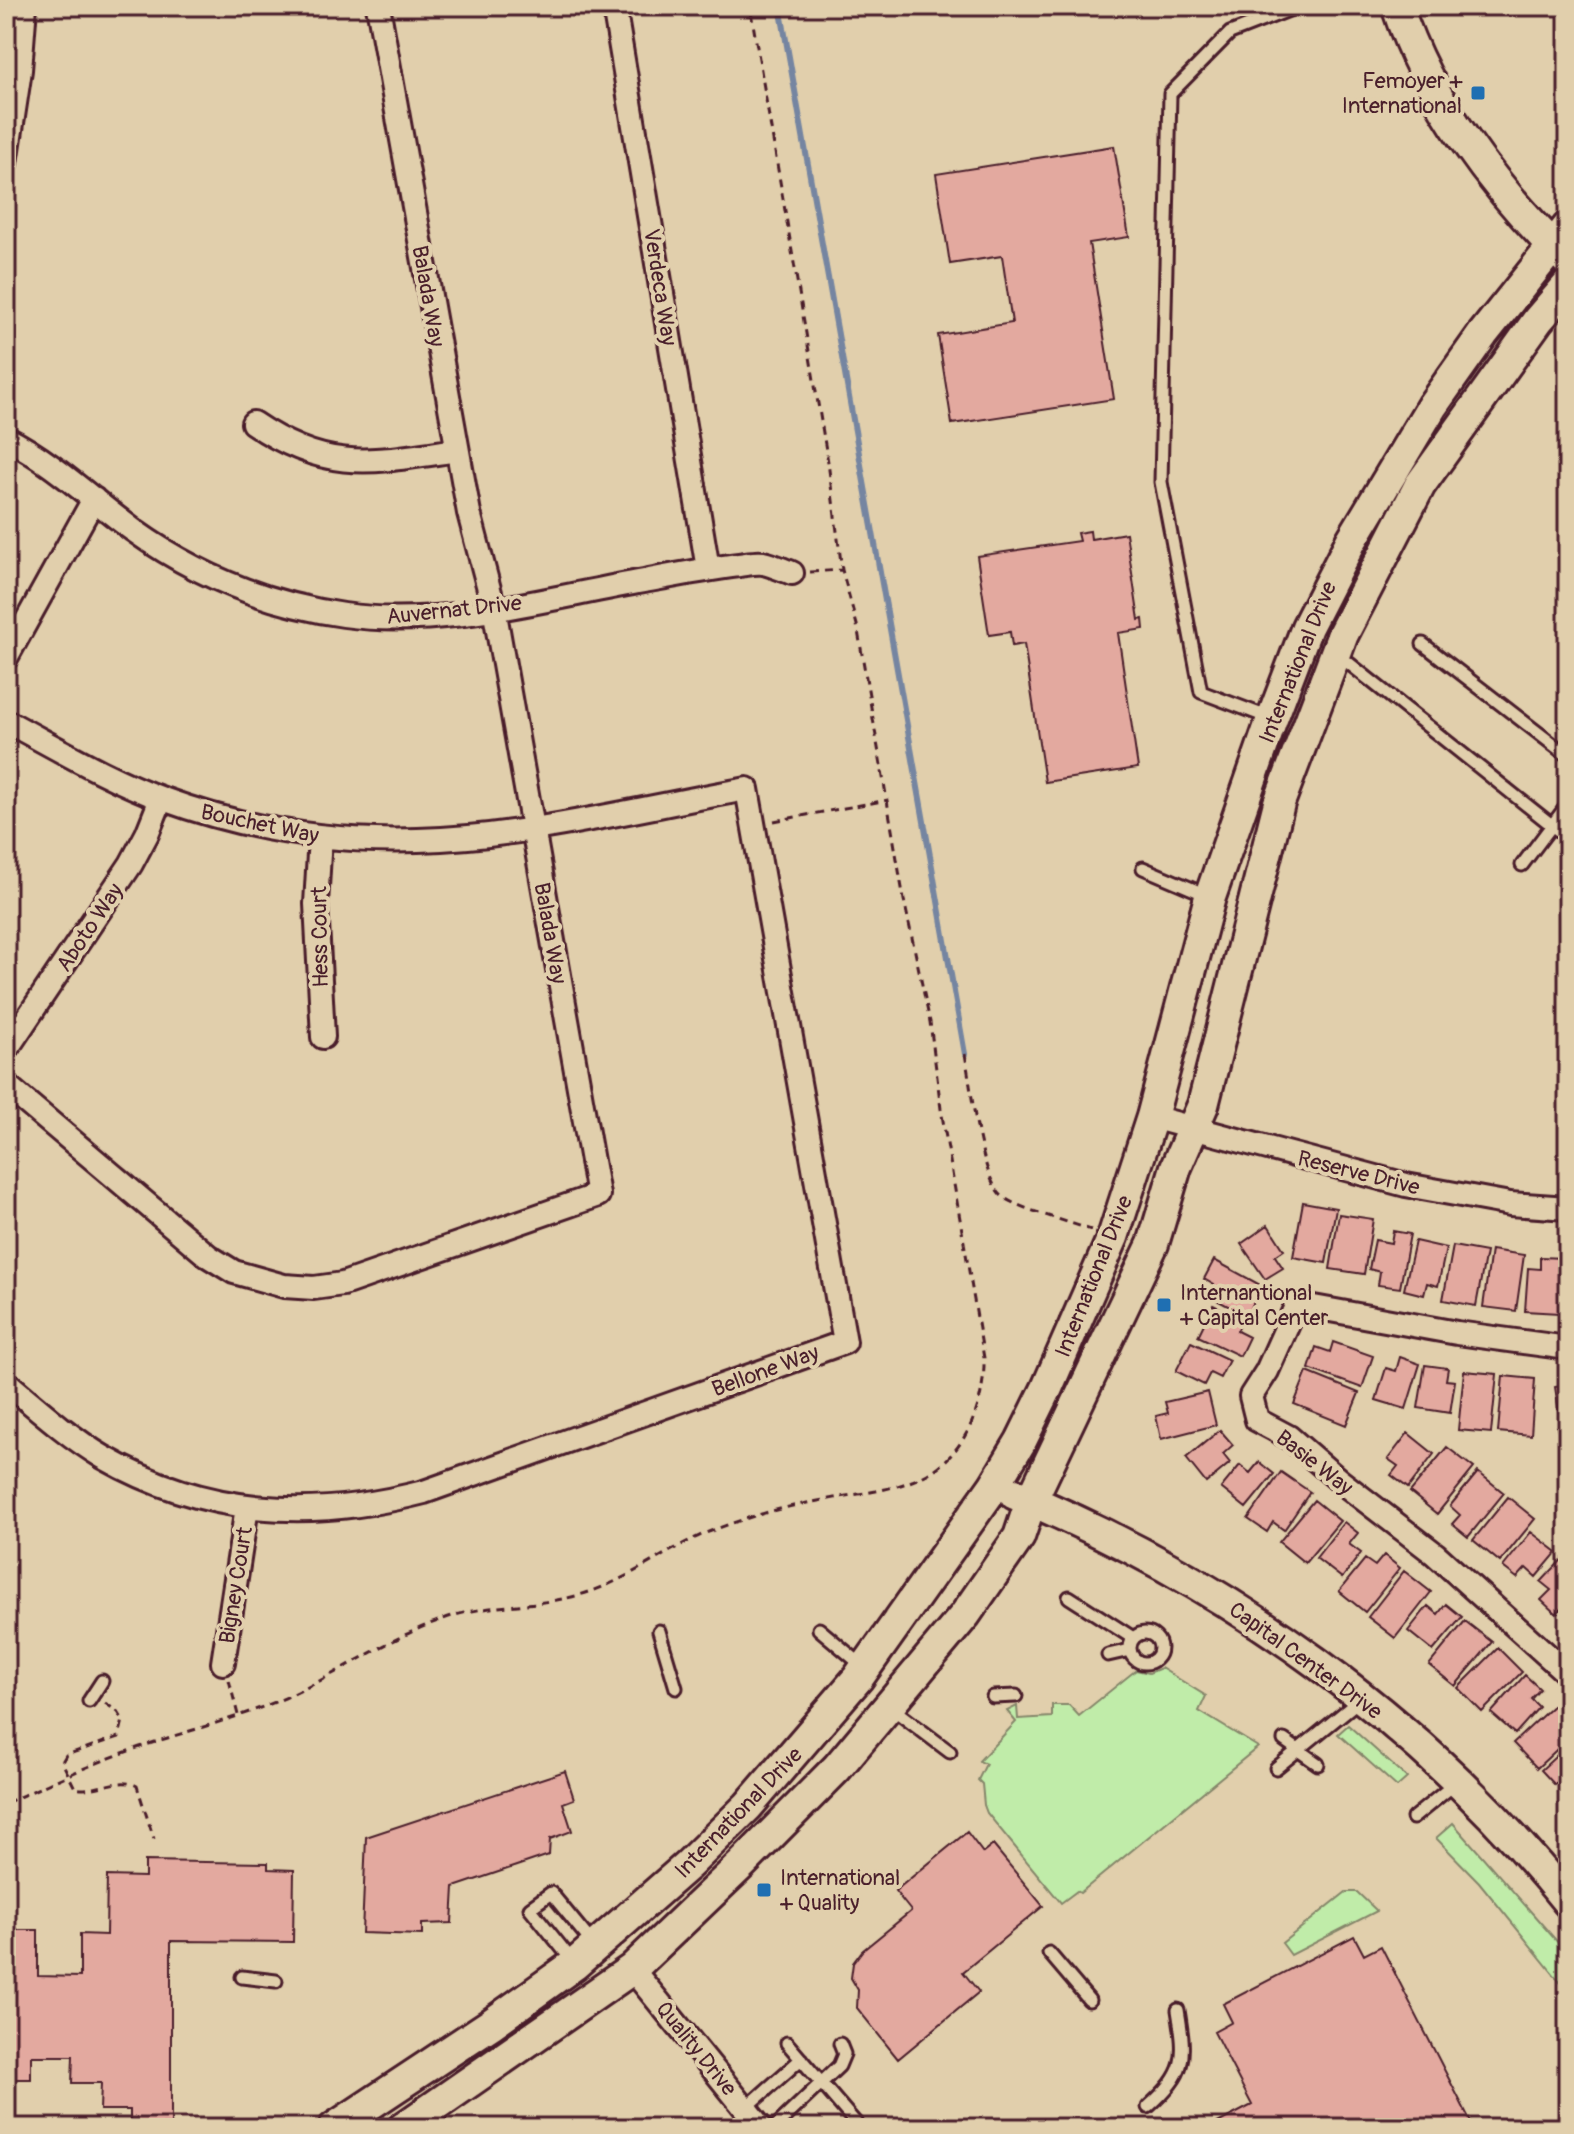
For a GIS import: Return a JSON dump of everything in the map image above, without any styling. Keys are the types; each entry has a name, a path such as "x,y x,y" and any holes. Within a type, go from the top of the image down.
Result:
{"main road":[{"path":"1397,6 1408,39 1436,96 1530,224 1563,245"},
{"name":"International Drive","path":"334,2128 491,2024 585,1956 688,1865 748,1806 865,1668 994,1486 1041,1401 1113,1237 1152,1117 1210,897 1272,719 1318,604 1390,472 1432,406 1474,346 1563,245"},
{"name":"International Drive","path":"403,2128 632,1969 741,1865 837,1768 965,1615 1019,1537 1031,1501 1153,1244 1176,1167 1203,1105 1279,803 1343,634 1420,485 1538,320 1568,285"},
{"name":"Capital Center Drive","path":"994,1486 1106,1535 1219,1597 1292,1644 1363,1698 1458,1781 1568,1902"},
{"path":"632,1969 623,1955 625,1949 769,1814 804,1743"},
{"path":"445,2100 507,2040 597,1971 604,1959 585,1956"}],"street":[{"path":"6,163 12,75 25,6"},
{"name":"Balada Way","path":"6,1085 208,1256 234,1272 284,1286 314,1288 365,1278 598,1195 494,608 469,513 378,6"},
{"name":"Verdeca Way","path":"614,6 708,569"},
{"path":"253,423 298,450 342,460 379,461 457,450"},
{"name":"Auvernat Drive","path":"6,438 56,468 166,552 208,576 300,608 396,618 494,608 708,569 762,563 792,573"},
{"path":"6,658 94,499"},
{"name":"Bouchet Way","path":"6,721 111,777 161,799 276,831 378,841 421,840 533,828"},
{"name":"Bellone Way","path":"6,1382 64,1431 132,1472 195,1496 247,1507 297,1511 378,1503 424,1492 845,1342 747,789 533,828"},
{"name":"Aboto Way","path":"6,1050 131,864 161,799"},
{"name":"Hess Court","path":"320,837 316,904 323,1037"},
{"name":"Reserve Drive","path":"1152,1117 1456,1196 1568,1208"},
{"name":"Basie Way","path":"1568,1348 1457,1333 1297,1304 1267,1371 1251,1396 1257,1420 1289,1437 1340,1481 1435,1554 1568,1674"},
{"name":"Bigney Court","path":"223,1663 247,1507"},
{"name":"Quality Drive","path":"632,1969 761,2128"}],"lane":[{"path":"1272,719 1201,692 1161,482 1170,94 1230,33 1299,6"},
{"path":"1423,644 1568,756"},
{"path":"1336,653 1568,838"},
{"path":"1522,865 1568,804"},
{"path":"1143,868 1210,897"},
{"path":"1069,1597 1132,1644 1108,1655"},
{"path":"819,1629 865,1668"},
{"path":"659,1631 676,1688"},
{"path":"91,1698 102,1681"},
{"path":"993,1697 1016,1696"},
{"path":"1276,1768 1363,1698"},
{"path":"889,1706 950,1752"},
{"path":"1284,1740 1318,1764"},
{"path":"1413,1818 1458,1781"},
{"path":"551,1893 585,1956 530,1908 551,1893"},
{"path":"1049,1953 1089,2000"},
{"path":"242,1977 276,1981"},
{"path":"1148,2107 1177,2075 1185,2051 1178,2010"},
{"path":"787,2043 860,2128"},
{"path":"774,2128 839,2066 844,2054 840,2044"},
{"path":"746,2108 801,2059"}],"path":[{"path":"6,1803 139,1747 291,1696 380,1648 447,1617 586,1593 619,1581 715,1529 760,1514 901,1485 929,1472 958,1447 978,1408 984,1379 984,1358 941,1109 930,1022 907,914 857,625 842,570 828,462 750,6"},
{"path":"792,573 842,570"},
{"path":"754,825 888,800"},
{"path":"965,1054 982,1151 996,1190 1013,1202 1093,1231"},
{"path":"223,1663 238,1715"},
{"path":"91,1698 118,1712 123,1720 123,1729 119,1737 66,1755 62,1762 67,1775 75,1788 82,1790 125,1782 137,1786 154,1839"}],"green space":[{"path":"1161,1668 1206,1696 1199,1711 1258,1747 1080,1893 1077,1891 1061,1903 987,1813 982,1784 978,1780 986,1764 979,1761 1016,1722 1007,1711 1017,1706 1018,1719 1052,1717 1052,1705 1069,1705 1079,1716 1136,1670 1149,1673"},
{"path":"1348,1725 1407,1778 1397,1787 1338,1734"},
{"path":"1453,1823 1568,1954 1568,1992 1479,1882 1436,1838"},
{"path":"1346,1892 1357,1892 1377,1911 1291,1955 1282,1943"}],"building":[{"path":"1114,146 1129,237 1089,243 1114,399 952,424 938,335 1012,323 1002,256 950,264 936,174"},
{"path":"1090,531 1091,539 1126,533 1139,620 1143,619 1144,629 1118,633 1138,768 1045,782 1024,644 1012,646 1010,632 989,635 977,556 1079,541 1077,533"},
{"path":"1303,1202 1336,1208 1326,1263 1293,1257"},
{"path":"1339,1214 1373,1219 1364,1274 1330,1269"},
{"path":"1268,1225 1284,1250 1275,1256 1283,1268 1265,1279 1241,1244"},
{"path":"1393,1231 1410,1234 1400,1288 1378,1285 1380,1272 1369,1269 1375,1240 1391,1243"},
{"path":"1415,1241 1446,1248 1438,1286 1427,1283 1424,1295 1404,1290"},
{"path":"1453,1246 1486,1252 1476,1306 1443,1300"},
{"path":"1491,1250 1524,1255 1516,1311 1483,1307"},
{"path":"1540,1257 1563,1258 1559,1313 1525,1311 1528,1268 1540,1269"},
{"path":"1214,1260 1262,1286 1247,1316 1209,1296 1214,1285 1204,1279"},
{"path":"1213,1305 1243,1320 1237,1331 1249,1337 1240,1356 1198,1336"},
{"path":"1191,1342 1229,1360 1220,1378 1210,1373 1204,1385 1176,1371"},
{"path":"1333,1342 1373,1356 1362,1388 1309,1369 1316,1347 1330,1352"},
{"path":"1400,1357 1420,1364 1406,1409 1376,1400 1386,1368 1396,1371"},
{"path":"1425,1365 1448,1368 1446,1380 1455,1381 1450,1413 1418,1408"},
{"path":"1464,1371 1497,1374 1491,1433 1458,1430"},
{"path":"1307,1372 1359,1393 1346,1425 1294,1404"},
{"path":"1503,1376 1535,1379 1531,1435 1498,1432"},
{"path":"1568,1385 1568,1418 1560,1419 1555,1387"},
{"path":"1208,1392 1216,1425 1161,1439 1156,1416 1168,1413 1165,1402"},
{"path":"1568,1425 1568,1464 1566,1464 1557,1427"},
{"path":"1220,1430 1233,1445 1223,1454 1230,1463 1206,1483 1186,1458"},
{"path":"1408,1433 1434,1454 1408,1488 1391,1475 1398,1466 1388,1459"},
{"path":"1447,1447 1474,1468 1437,1514 1410,1492"},
{"path":"1259,1462 1274,1474 1246,1508 1221,1488 1240,1465 1250,1473"},
{"path":"1281,1472 1310,1492 1284,1530 1273,1522 1267,1532 1248,1519"},
{"path":"1478,1472 1504,1493 1468,1537 1452,1524 1460,1515 1450,1506"},
{"path":"1508,1497 1535,1519 1500,1562 1473,1540"},
{"path":"1314,1500 1340,1521 1305,1563 1279,1542"},
{"path":"1344,1522 1358,1533 1349,1544 1361,1553 1342,1578 1316,1558"},
{"path":"1531,1532 1557,1552 1536,1577 1526,1568 1517,1578 1503,1567"},
{"path":"1568,1553 1568,1601 1556,1614 1541,1600 1551,1590 1541,1582"},
{"path":"1384,1555 1400,1568 1365,1612 1339,1591 1365,1559 1375,1566"},
{"path":"1404,1571 1431,1592 1395,1638 1368,1617"},
{"path":"1446,1604 1462,1617 1433,1651 1408,1631 1428,1606 1438,1614"},
{"path":"1465,1621 1492,1642 1455,1686 1429,1665"},
{"path":"1498,1648 1522,1672 1482,1712 1458,1688"},
{"path":"1525,1675 1540,1689 1531,1699 1539,1707 1515,1734 1491,1713"},
{"path":"1555,1704 1568,1718 1568,1739 1537,1768 1513,1743"},
{"path":"1568,1745 1568,1780 1564,1776 1555,1785 1541,1770"},
{"path":"565,1771 574,1799 563,1803 572,1831 550,1839 549,1855 454,1887 452,1923 422,1924 422,1935 362,1933 366,1837"},
{"path":"967,1832 983,1853 993,1845 1043,1906 963,1972 979,1992 898,2059 857,2008 858,1990 851,1978 853,1963 862,1951 911,1911 895,1891"},
{"path":"145,1861 268,1863 268,1869 294,1870 293,1942 171,1941 171,2125 130,2124 130,2110 100,2110 101,2083 72,2083 73,2056 31,2056 31,2079 6,2079 6,1930 38,1930 38,1976 80,1977 80,1934 106,1935 107,1876 145,1877"},
{"path":"1354,1936 1364,1955 1381,1946 1474,2128 1208,2128 1252,2105 1214,2032 1232,2022 1223,2004"}],"waterway":[{"path":"780,6 965,1054"}],"place":[{"name":"Femoyer + International","path":"1478,93"},
{"name":"Internantional + Capital Center","path":"1164,1305"},
{"name":"International + Quality","path":"764,1890"}]}
